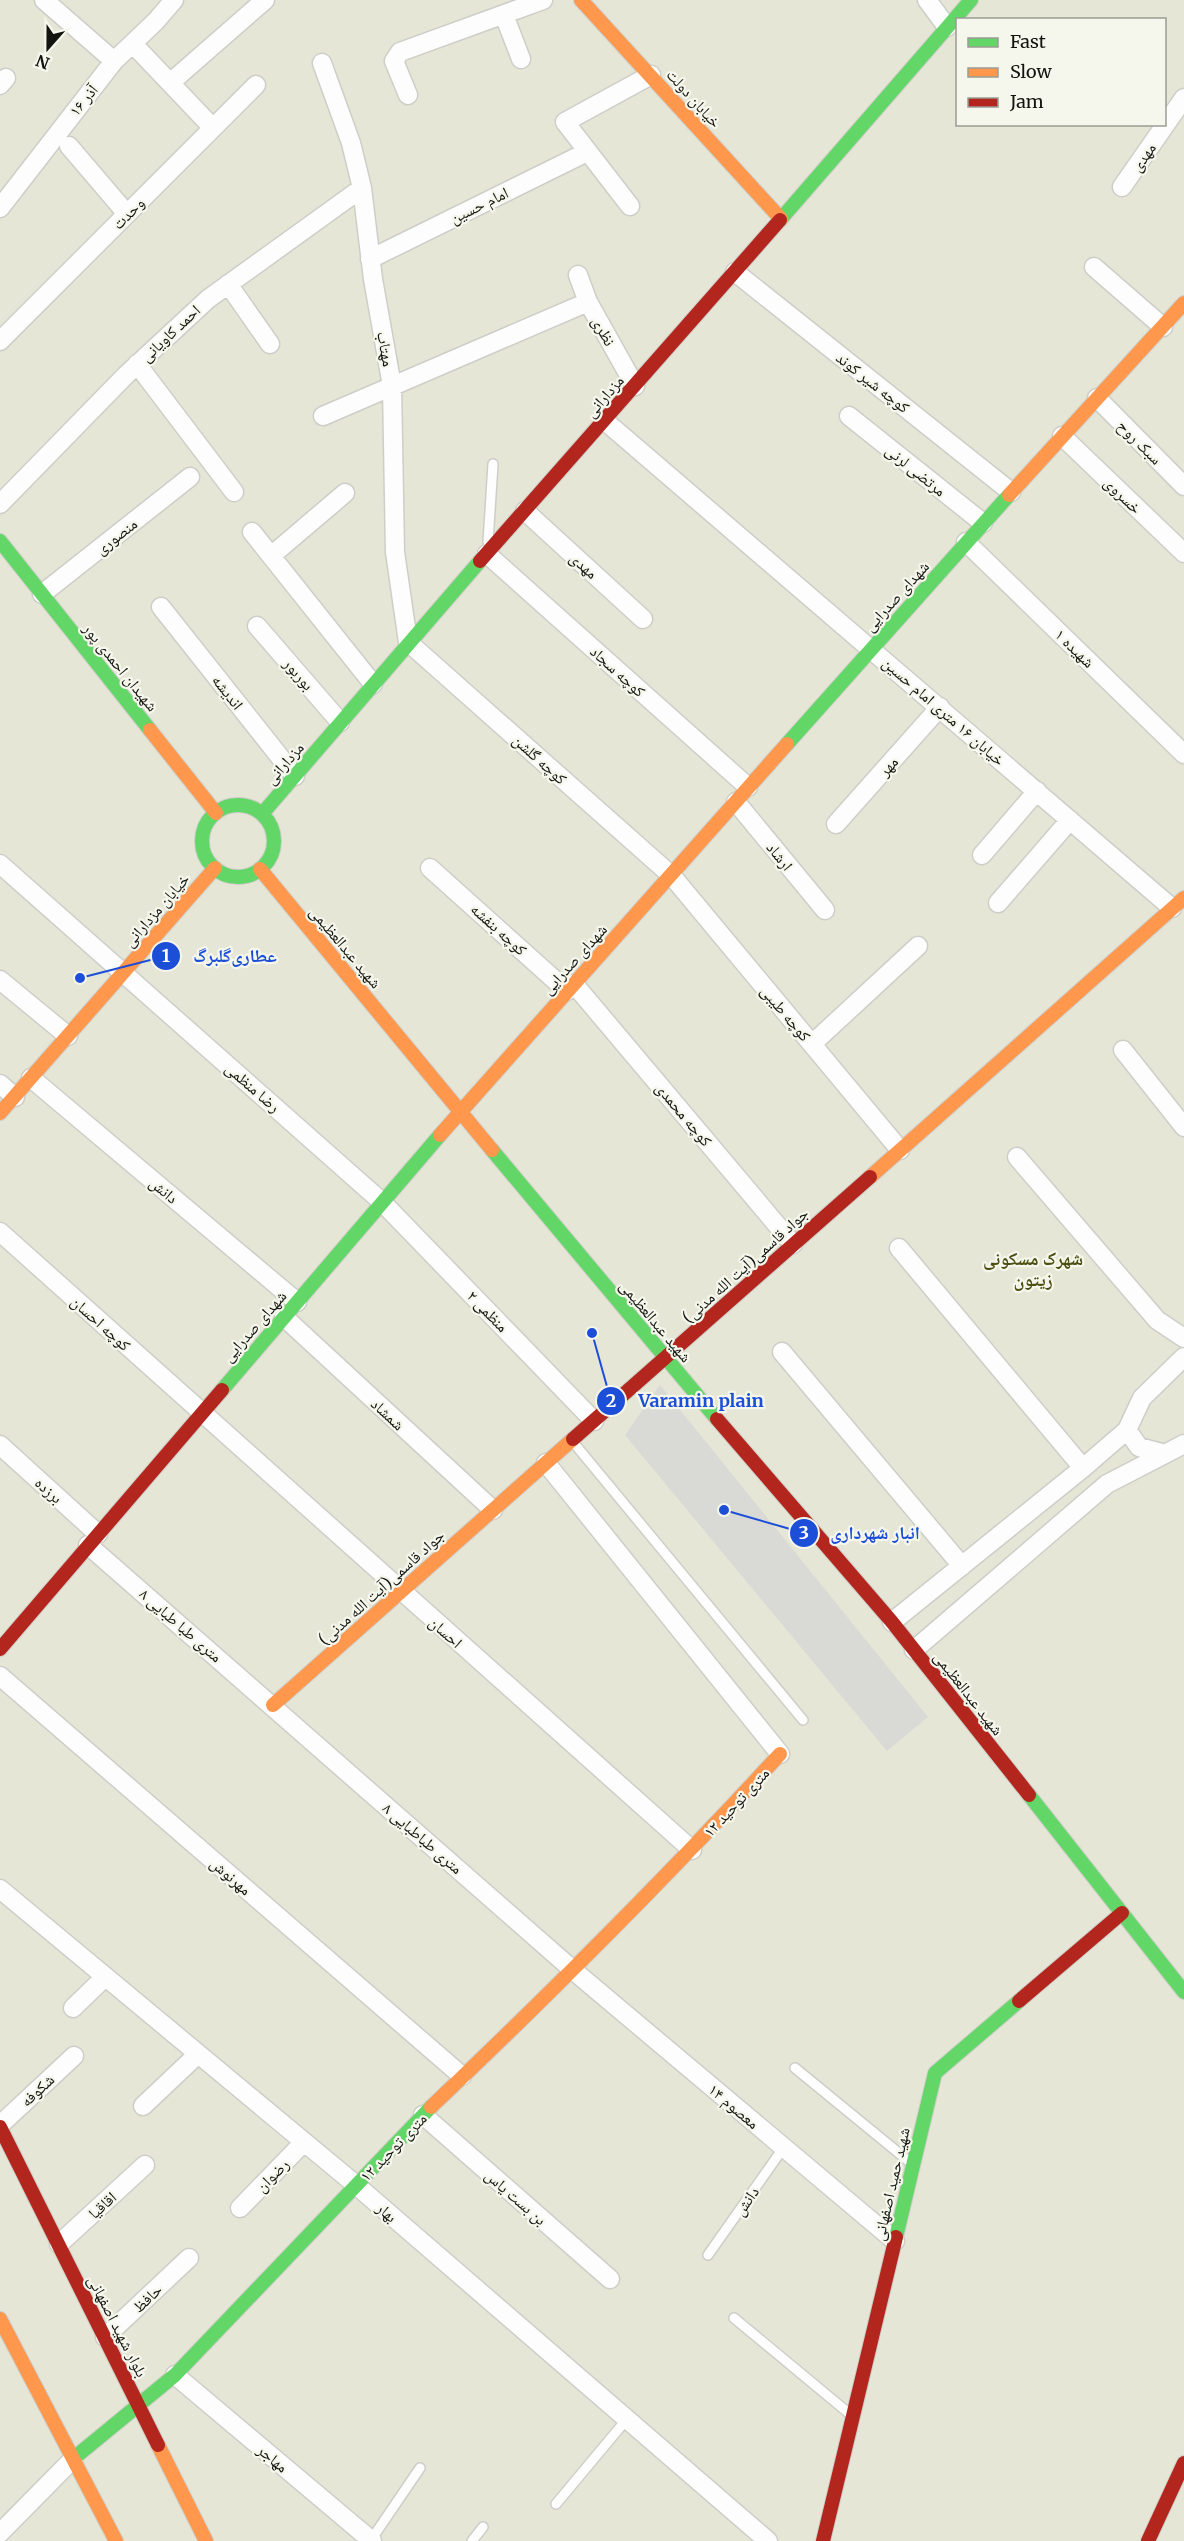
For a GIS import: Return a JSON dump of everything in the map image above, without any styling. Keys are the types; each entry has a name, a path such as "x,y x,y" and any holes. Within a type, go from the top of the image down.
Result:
{"street":[{"path":"44,0 114,61"},
{"name":"۱۶ آذر","path":"0,208 114,61 174,0"},
{"path":"170,83 265,0"},
{"path":"408,95 394,61 400,52 543,0"},
{"name":"خیابان دولت","path":"581,0 781,219"},
{"path":"927,0 947,27"},
{"name":"مزدارانی","path":"262,814 408,642 605,421 970,0"},
{"path":"504,15 521,59"},
{"path":"133,44 213,128"},
{"name":"مهتاب","path":"322,63 351,143 362,188 370,259 392,386 395,552 408,642"},
{"path":"630,206 565,122 651,75"},
{"name":"وحدت","path":"0,341 256,85"},
{"name":"مهدی","path":"1166,121 1184,98"},
{"name":"مهدی","path":"1122,187 1162,126"},
{"path":"69,146 128,214"},
{"name":"امام حسین","path":"370,259 587,152"},
{"name":"احمد کاویانی","path":"0,504 137,364 208,299 362,188"},
{"path":"1094,267 1163,327"},
{"name":"کوچه شیر کوند","path":"735,272 1011,492"},
{"name":"نظری","path":"578,275 588,302 635,386"},
{"path":"228,284 270,344"},
{"path":"323,416 588,302"},
{"name":"شهدای صدرایی","path":"0,1649 460,1111 672,876 748,787 983,523 1184,303"},
{"path":"137,364 234,492"},
{"name":"سبک روح","path":"1097,398 1184,486"},
{"name":"مرتضی لرنی","path":"849,416 983,523"},
{"name":"خیابان ۱۶ متری امام حسین","path":"605,421 1070,820 1178,903"},
{"name":"خسروی","path":"1062,436 1184,553"},
{"name":"منصوری","path":"42,594 190,477"},
{"path":"271,556 345,493"},
{"name":"مهدی","path":"525,511 643,619"},
{"path":"252,532 373,684"},
{"name":"شهیدان احمدی پور","path":"0,541 216,813"},
{"name":"شهیده ۱","path":"966,542 1184,754"},
{"name":"کوچه سجاد","path":"487,554 748,787"},
{"name":"اندیشه","path":"161,607 295,776"},
{"name":"بوربور","path":"257,626 340,722"},
{"name":"کوچه گلشن","path":"408,642 672,876"},
{"name":"مهر","path":"836,824 940,707"},
{"path":"982,855 1037,791"},
{"name":"ارشاد","path":"736,802 825,910"},
{"path":"236,805 250,807 262,814 271,825 274,839 272,852 260,869 241,877 227,875 215,868 206,857 202,843 204,829 216,813 236,805"},
{"path":"998,903 1070,820"},
{"name":"رضا منظمی","path":"0,864 382,1202"},
{"name":"خیابان مزدارانی","path":"123,973 215,868"},
{"name":"کوچه بنفشه","path":"430,868 571,987"},
{"name":"شهید عبدالعظیمی","path":"260,869 664,1358 892,1622 1184,1992"},
{"name":"کوچه طیبی","path":"672,876 900,1150"},
{"name":"جواد قاسمی(آیت الله مدنی)","path":"273,1705 1178,903"},
{"path":"812,1044 918,946"},
{"path":"0,1113 123,973"},
{"path":"0,980 68,1036"},
{"name":"کوچه محمدی","path":"571,987 794,1244"},
{"path":"1123,1050 1184,1127"},
{"name":"دانش","path":"31,1078 297,1302"},
{"path":"0,1084 15,1097"},
{"path":"1017,1157 1157,1320 1184,1338"},
{"name":"منظمی ۲","path":"382,1202 594,1421"},
{"name":"کوچه احسان","path":"0,1232 201,1414"},
{"path":"899,1248 1083,1468"},
{"name":"شمشاد","path":"284,1317 493,1510"},
{"path":"782,1352 962,1566"},
{"path":"892,1622 1127,1430 1142,1398 1184,1356"},
{"name":"احسان","path":"201,1414 692,1850"},
{"path":"1127,1430 1139,1447 1165,1454"},
{"path":"914,1650 1107,1484 1184,1444"},
{"name":"برزده","path":"0,1445 93,1540"},
{"path":"546,1463 780,1754"},
{"name":"۸ متری طبا طبایی","path":"93,1540 273,1705"},
{"name":"مهرنوش","path":"0,1676 462,2076"},
{"name":"۸ متری طباطبایی","path":"273,1705 574,1971"},
{"name":"۱۲ متری توحید","path":"0,2533 74,2458 175,2375 423,2115 574,1971 692,1850 780,1754"},
{"name":"بهار","path":"0,1889 356,2185 768,2541"},
{"name":"شهید حمید اصفهانی","path":"823,2541 935,2073 1122,1913"},
{"name":"۱۴ معصوم","path":"574,1971 895,2241"},
{"path":"73,2008 105,1977"},
{"path":"143,2106 198,2054"},
{"name":"شکوفه","path":"0,2126 74,2056"},
{"name":"بن بست یاس","path":"423,2115 609,2279"},
{"name":"بلوار شهید اصفهانی","path":"0,2126 206,2541"},
{"name":"رضوان","path":"240,2208 304,2142"},
{"name":"اقاقیا","path":"59,2244 145,2165"},
{"name":"حافظ","path":"105,2337 189,2259"},
{"path":"0,2319 116,2541"},
{"name":"مهاجر","path":"175,2375 371,2541"},
{"path":"1148,2541 1184,2463"}],"lane":[{"path":"487,554 493,464"},
{"path":"572,1440 803,1720"},
{"path":"795,2068 913,2165"},
{"name":"دانش","path":"708,2255 784,2147"},
{"path":"734,2318 853,2416"},
{"path":"556,2504 627,2419"},
{"path":"371,2541 420,2468"},
{"path":"472,2541 483,2527"}],"green space":[{"path":"0,0 1184,0 1184,2541 0,2541"}],"building":[{"path":"660,1385 928,1717 887,1751 625,1435"}],"traffic: fast":[{"path":"780,220 971,0"},
{"path":"787,744 1009,495"},
{"path":"0,541 150,730"},
{"path":"262,814 480,561"},
{"path":"238,805 258,811 268,821 274,841 268,861 258,871 238,877 218,871 208,861 202,841 208,821 218,811 238,805"},
{"path":"222,1390 440,1135"},
{"path":"492,1150 717,1419"},
{"path":"1029,1795 1184,1992"},
{"path":"896,2237 935,2073 1019,2001"},
{"path":"74,2458 175,2375 431,2107"}],"traffic: slow":[{"path":"581,0 781,219"},
{"path":"1009,495 1184,303"},
{"path":"150,730 216,813"},
{"path":"440,1135 787,744"},
{"path":"0,1113 215,868"},
{"path":"260,869 492,1150"},
{"path":"870,1177 1184,898"},
{"path":"273,1705 573,1439"},
{"path":"431,2107 608,1934 780,1754"},
{"path":"0,2319 116,2541"},
{"path":"158,2445 206,2541"}],"traffic: jam":[{"path":"480,561 780,220"},
{"path":"573,1439 870,1177"},
{"path":"0,1649 222,1390"},
{"path":"717,1419 892,1622 1029,1795"},
{"path":"1019,2001 1122,1913"},
{"path":"0,2127 158,2445"},
{"path":"823,2541 896,2237"},
{"path":"1148,2541 1184,2463"}],"place":[{"name":"عطاری‌گلبرگ","path":"80,978"},
{"name":"Varamin plain","path":"592,1333"},
{"name":"انبار شهرداری","path":"724,1510"}],"district":[{"name":"شهرک مسکونی زیتون","path":"1033,1269"}]}
